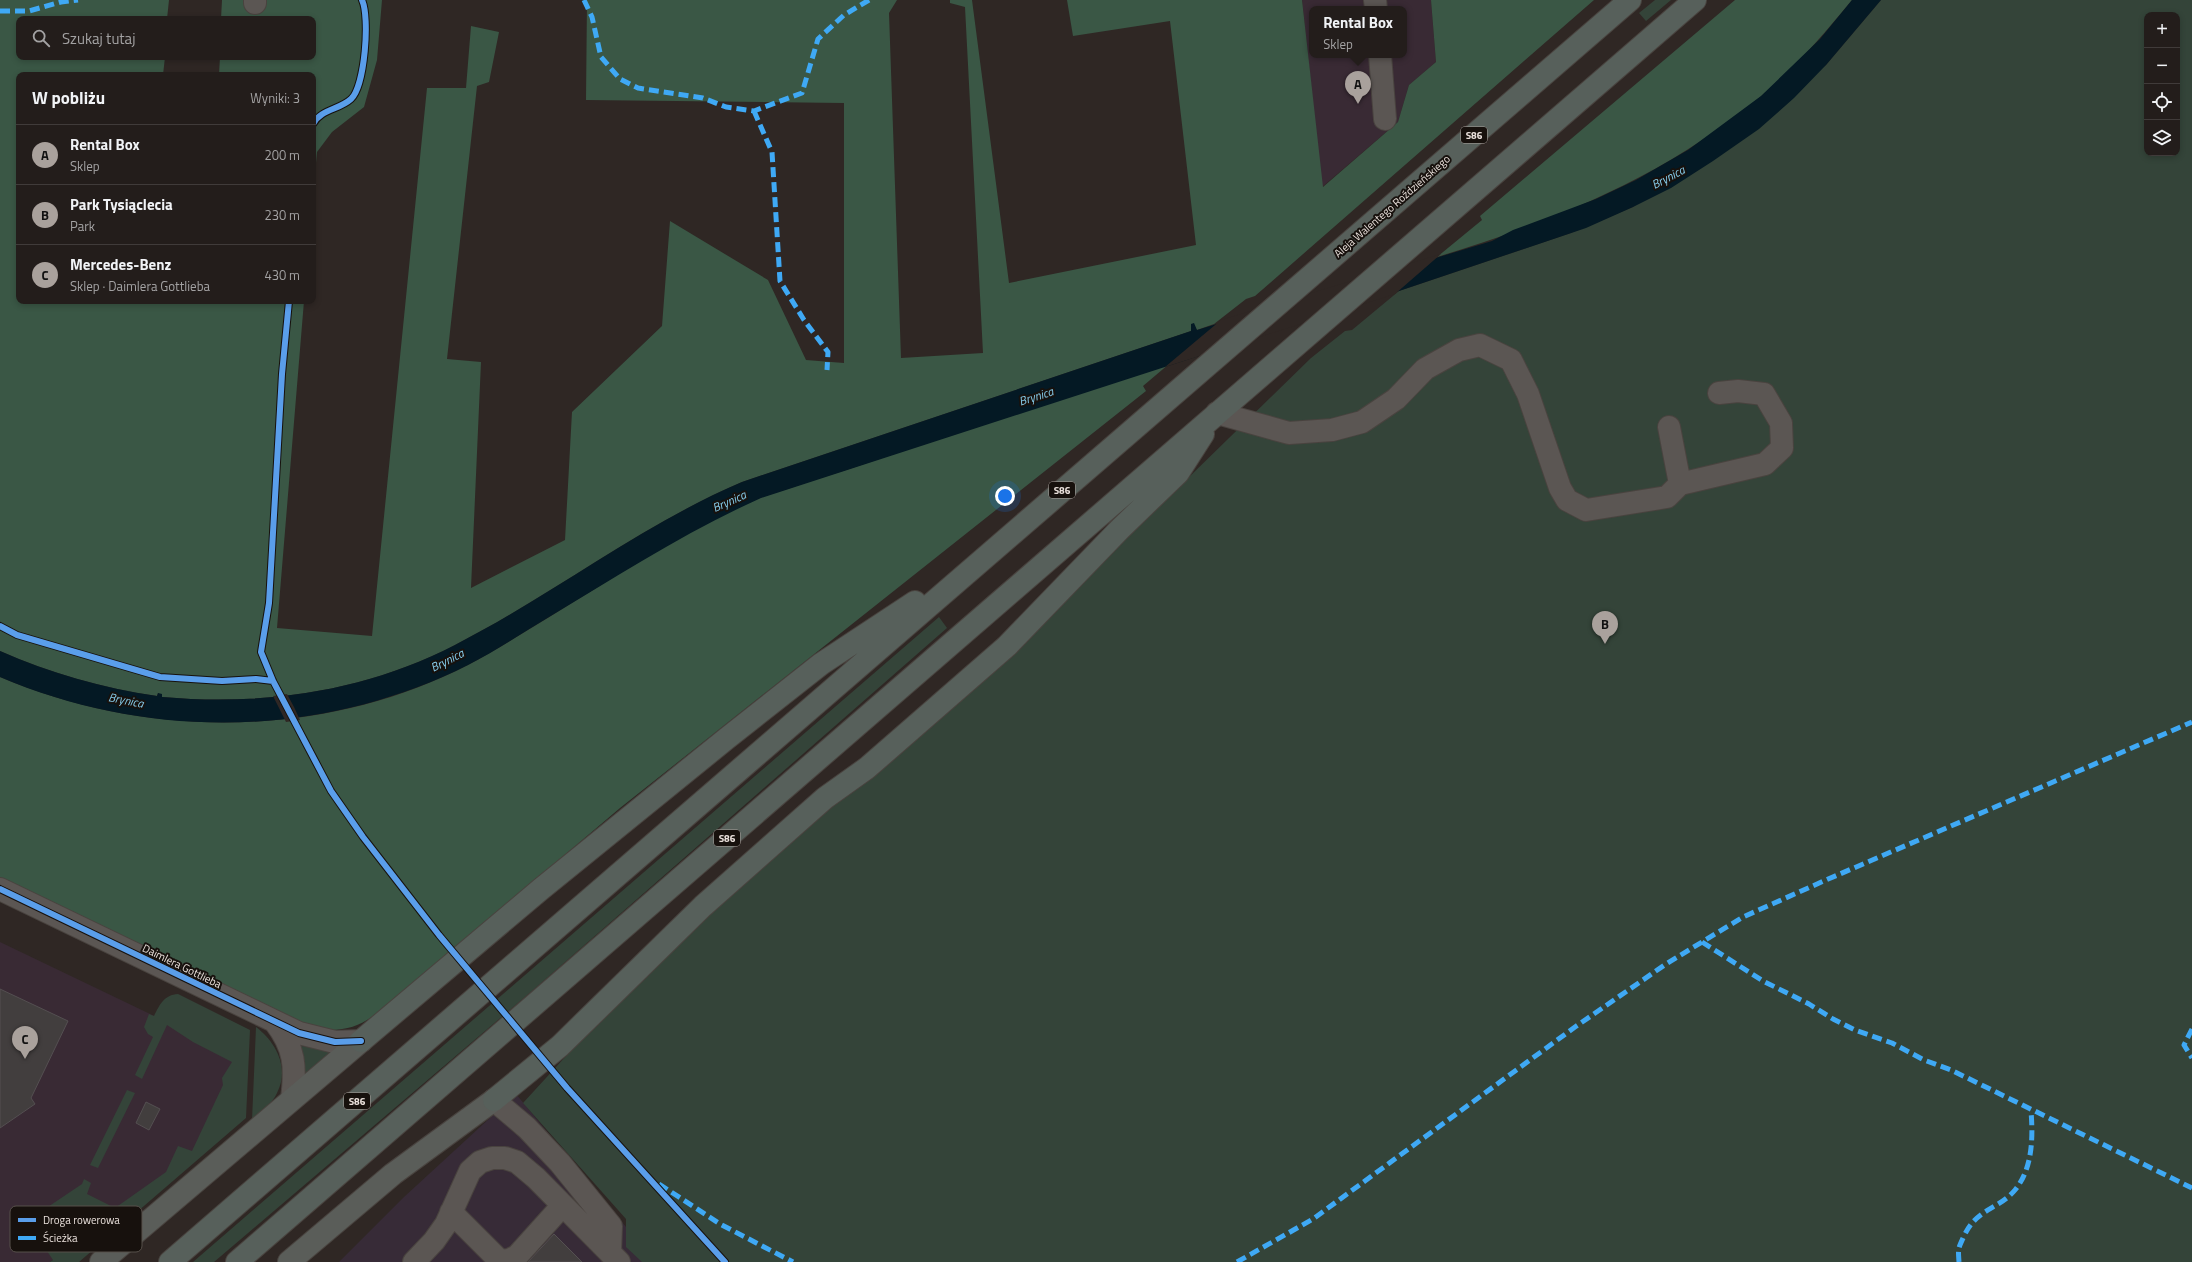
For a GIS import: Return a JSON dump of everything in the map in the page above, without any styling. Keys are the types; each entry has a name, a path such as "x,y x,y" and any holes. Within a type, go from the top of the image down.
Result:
{"highway":[{"name":"Aleja Walentego Roździeńskiego","path":"988,555 1630,0"},
{"name":"S86","path":"237,1262 1299,341 1412,246 1695,0"},
{"path":"494,1100 560,1046 703,906 825,798 867,768 1007,646 1120,529 1178,473 1217,413"},
{"name":"S86","path":"170,1262 988,555"},
{"path":"361,1041 547,884 821,664 988,555"}],"main road":[{"path":"142,1228 361,1041"},
{"path":"289,1262 393,1174 494,1100"},
{"path":"102,1262 114,1252"}],"street":[{"path":"1380,58 1385,119"},
{"path":"1217,413 1289,433 1332,430 1362,422 1396,399 1425,369 1459,350 1480,346 1510,360 1528,394 1560,488 1567,500 1586,510 1667,497 1680,484 1765,464 1782,448 1781,423 1764,394 1738,391 1719,393"},
{"path":"1669,427 1680,484"},
{"name":"Daimlera Gottlieba","path":"0,889 299,1033 335,1042 361,1041"},
{"path":"275,1022 282,1032 292,1053 294,1085 292,1099"},
{"path":"494,1100 527,1128 560,1162 611,1226 614,1257"},
{"path":"414,1262 434,1241 446,1224 470,1171 480,1162 492,1158 505,1158 517,1162 614,1257"},
{"path":"451,1212 500,1261 516,1256 562,1206"}],"shaded area":[{"path":"1302,0 1431,0 1436,62 1409,85 1398,122 1322,187"},
{"path":"0,942 244,1059 201,1153 128,1206 10,1206 10,1252 64,1252 50,1262 0,1262"},
{"path":"516,1094 655,1262 339,1262 404,1197"}],"green space":[{"path":"0,0 169,0 167,16 16,16 16,60 165,60 163,72 16,72 16,304 304,304 277,628 372,636 427,88 466,88 471,26 499,32 489,82 477,86 447,359 481,362 471,588 565,540 572,412 662,326 670,221 768,280 806,360 844,363 844,103 586,100 587,0 897,0 889,13 901,358 983,353 965,7 950,3 950,0 972,0 1009,283 1196,245 1170,21 1073,36 1067,0 1302,0 1323,187 1398,122 1409,85 1436,62 1431,0 1594,0 1255,296 1246,299 1214,324 1197,330 1191,324 1191,331 742,482 705,499 668,519 491,625 455,645 420,661 385,674 312,692 275,697 200,699 162,697 158,693 157,696 116,689 57,673 0,651"},
{"path":"222,0 382,0 377,60 364,107 332,132 317,152 316,163 316,72 219,72 220,60 316,60 316,16 221,16"},
{"path":"1655,0 1671,0 1646,21 1639,13"},
{"path":"1735,0 1852,0 1785,75 1737,116 1698,143 1615,189 1572,209 1483,243 1437,257 1482,220 1480,216"},
{"path":"1881,0 2192,0 2192,1262 642,1262 626,1247 626,1219 523,1103 578,1043 682,939 1102,562 1311,358 1345,331 1352,330 1399,291 1571,233 1633,207 1826,65"},
{"path":"1169,364 1143,386 1146,391 620,808 389,1004 360,1024 342,1029 331,1030 306,1028 0,878 0,677 57,698 115,712 175,720 236,722 296,718 355,707 413,689 468,665 667,545 757,499"},
{"path":"939,617 947,628 532,991 214,1262 193,1262"},
{"path":"178,994 250,1030 246,1118 142,1208 142,1206 118,1206 166,1172 178,1146 192,1151 223,1085 222,1078 232,1062 193,1042 167,1025 142,1079 135,1075 153,1037 148,1034 144,1027 149,1014 154,1016 163,1001 169,996"},
{"path":"256,1027 270,1040 275,1048 279,1056 282,1074 281,1084 275,1097 266,1108 252,1120"},
{"path":"297,1045 332,1052 303,1076"},
{"path":"127,1090 135,1093 98,1168 90,1165"},
{"path":"84,1179 91,1183 87,1194 111,1206 49,1206 82,1184"},
{"path":"48,1252 91,1252 79,1262 50,1262 53,1260"}],"water":[{"name":"Brynica","path":"1852,0 1881,0 1826,65 1794,98 1759,129 1713,161 1671,188 1633,207 1586,228 1399,291 761,498 680,539 478,660 412,689 354,707 295,718 236,722 176,721 116,712 57,698 0,677 0,651 77,679 137,693 157,696 158,693 162,694 162,697 238,699 275,697 312,692 385,674 420,661 455,645 527,604 668,519 705,499 742,482 1191,331 1191,324 1194,323 1197,330 1492,241 1513,230 1596,199 1636,180 1688,150 1761,96 1820,39"}],"pier":[{"path":"1441,254 1395,294 1165,367 1221,320"},
{"path":"287,694 300,720 286,722 273,696"}],"building":[{"path":"0,989 68,1021 31,1098 35,1104 0,1128"},
{"path":"146,1102 160,1109 149,1130 136,1123"},
{"path":"554,1234 582,1262 528,1262"}],"marked path":[{"path":"0,11 29,11 61,2 78,0"},
{"path":"584,0 592,17 601,57 620,79 638,88 703,98 726,107 754,111 802,93 818,39 844,15 869,0"},
{"path":"754,111 772,152 780,281 804,320 828,352 827,370"},
{"path":"1237,1262 1313,1219 1575,1027 1666,964 1743,917 2192,722"},
{"path":"1702,942 1763,981 1809,1004 1833,1019 1855,1030 1892,1043 1924,1060 1951,1070 2192,1188"},
{"path":"2192,1029 2184,1045 2192,1058"},
{"path":"1959,1262 1960,1246 1969,1227 1981,1214 2008,1197 2021,1181 2028,1162 2032,1142 2031,1111"},
{"path":"659,1184 720,1224 793,1262"}],"cycle path":[{"path":"316,119 325,112 346,103 356,92 360,80 365,51 366,21 362,0"},
{"path":"289,304 282,374 269,603 261,652 273,681 331,791 363,837 439,935 567,1088 725,1262"},
{"path":"0,626 17,635 160,677 222,681 256,679 273,681"},
{"path":"0,889 299,1033 335,1042 361,1041"}],"place":[{"name":"Rental Box","path":"1358,104"},
{"name":"Park Tysiąclecia","path":"1605,644"},
{"name":"Mercedes-Benz","path":"25,1059"}]}
